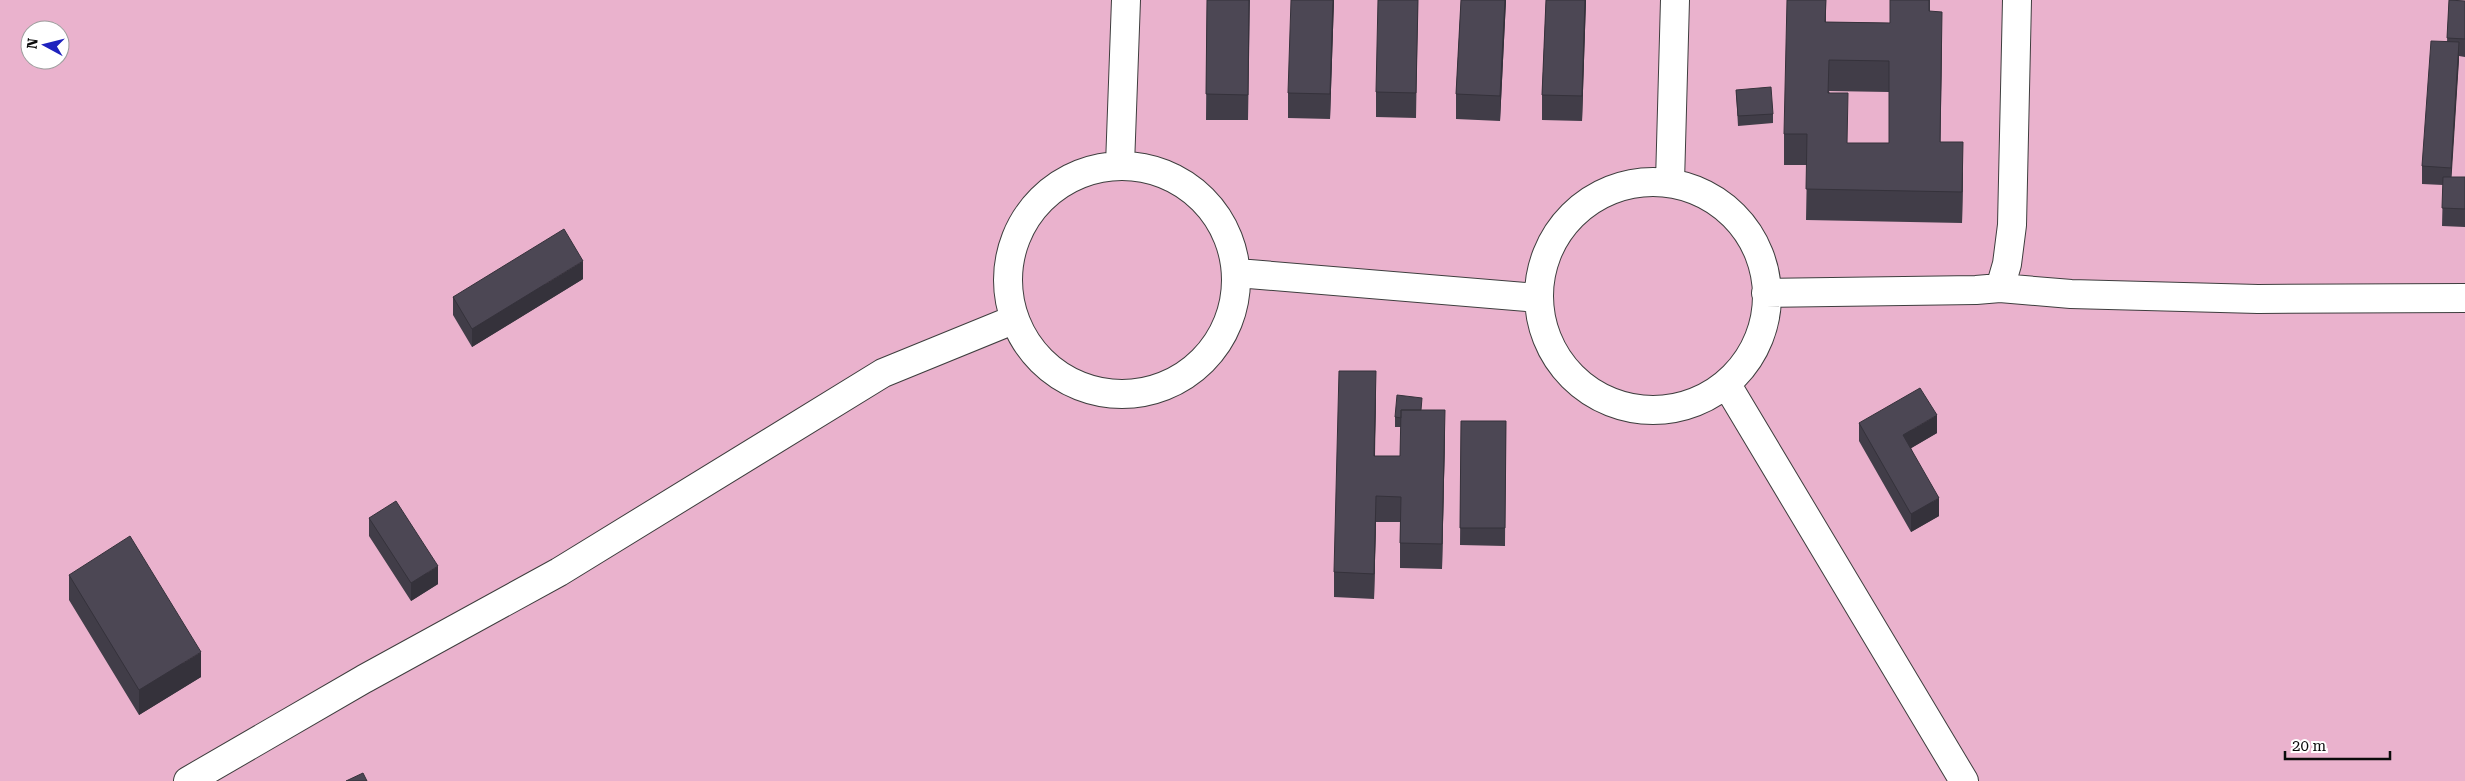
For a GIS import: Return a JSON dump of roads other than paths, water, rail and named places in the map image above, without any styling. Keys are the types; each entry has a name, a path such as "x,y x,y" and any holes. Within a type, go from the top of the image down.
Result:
{"street":[{"path":"1120,165 1126,0"},
{"path":"1670,182 1676,0"},
{"path":"2000,288 2007,264 2012,225 2017,0"},
{"path":"1120,165 1154,169 1186,184 1212,208 1229,238 1237,273 1233,309 1218,343 1194,370 1162,389 1127,396 1091,392 1058,376 1031,352 1013,320 1007,284 1011,248 1027,215 1052,188 1084,171 1120,165"},
{"path":"1637,182 1670,182 1706,193 1736,216 1757,247 1767,283 1765,321 1751,356 1727,385 1695,404 1659,412 1622,408 1588,392 1561,367 1544,334 1538,298 1542,264 1556,234 1577,209 1605,191 1637,182"},
{"path":"1237,273 1538,298"},
{"path":"1766,293 2000,288 2071,294 2258,299 2465,298"},
{"path":"188,781 364,679 559,572 883,373 1013,320"},
{"path":"1727,385 1964,781"}]}
